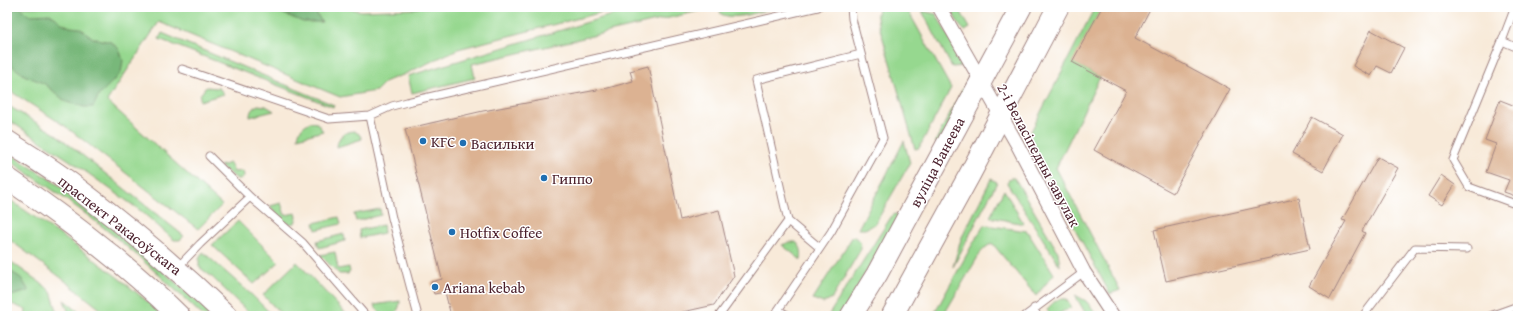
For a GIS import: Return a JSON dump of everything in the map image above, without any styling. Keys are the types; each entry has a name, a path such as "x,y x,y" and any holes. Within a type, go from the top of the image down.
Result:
{"main road":[{"name":"вуліца Ванеева","path":"851,316 877,274 1021,7"},
{"path":"892,316 970,174 1058,7"},
{"name":"праспект Ракасоўскага","path":"7,141 77,188 177,268 227,316"},
{"name":"праспект Ракасоўскага","path":"7,178 59,214 157,294 180,316"}],"street":[{"name":"2-і Веласіпедны завулак","path":"939,7 981,80 1084,272 1113,316"}],"lane":[{"path":"182,69 329,120 370,116 392,106 818,7"},
{"path":"789,316 776,313 831,232 883,138 852,19 852,7"},
{"path":"1515,7 1453,160 1469,187 1518,205"},
{"path":"1502,41 1518,48"},
{"path":"820,248 788,221 756,80 861,54"},
{"path":"370,116 392,218 418,316"},
{"path":"209,156 250,197 303,243 366,316"},
{"path":"177,268 250,197"},
{"path":"719,316 788,221"},
{"path":"1363,316 1415,248 1467,250"},
{"path":"1025,316 1084,272"},
{"path":"1490,316 1518,306"},
{"path":"1034,308 1037,316"}],"green space":[{"path":"7,7 340,7 362,11 414,9 420,7 601,7 607,11 458,49 403,75 386,81 376,91 340,97 159,22 107,101 222,205 198,229 65,126 7,89"},
{"path":"20,7 28,15 50,14 60,22 70,27 80,28 93,38 111,42 119,49 123,60 121,73 99,95 93,107 84,107 66,102 45,84 24,75 11,65 7,47 7,13 10,10"},
{"path":"267,7 307,7 313,9 322,22 303,22"},
{"path":"638,7 716,7 472,64 475,78 412,93 408,76"},
{"path":"719,7 777,7 749,15 727,16 721,14"},
{"path":"879,7 906,7 951,88 919,148 915,149 878,25 877,14"},
{"path":"949,7 958,7 970,28 965,31 960,26"},
{"path":"1095,7 1102,7 1073,62 1100,77 1056,168 1120,290 1110,294 1027,139"},
{"path":"922,11 936,14 965,66 952,67"},
{"path":"162,33 334,105 333,107 159,39"},
{"path":"971,73 972,79 939,144 935,142"},
{"path":"206,87 219,88 224,94 200,101 200,95"},
{"path":"7,105 57,135 184,236 180,240 174,240 141,211 75,164 7,119"},
{"path":"258,105 266,106 274,111 250,117 250,113 254,107"},
{"path":"310,122 317,123 323,131 298,138 299,132 302,128"},
{"path":"354,131 359,134 362,139 337,147 342,135 347,132"},
{"path":"904,141 910,163 875,224 865,229 858,229"},
{"path":"7,152 65,189 118,231 213,316 203,316 126,246 62,196 7,159"},
{"path":"230,163 234,172 243,171 244,176 242,179 237,179 220,166"},
{"path":"1010,178 1014,178 1017,182 1058,252 1060,266 1007,183"},
{"path":"991,179 997,182 953,267 961,239"},
{"path":"1004,190 1024,224 990,217"},
{"path":"7,198 107,269 164,316 109,316 60,277 7,238"},
{"path":"281,203 285,215 296,213 297,217 295,223 291,224 284,221 270,206"},
{"path":"380,209 381,215 356,221 354,214"},
{"path":"895,214 900,215 848,303 839,316 828,316 891,217"},
{"path":"339,217 341,224 316,230 314,223"},
{"path":"238,221 279,262 254,284 212,245"},
{"path":"383,225 384,233 360,238 359,230"},
{"path":"984,225 1027,231 1054,274 1036,296 992,243 982,250 943,316 933,316 972,245"},
{"path":"344,234 345,241 319,248 317,241"},
{"path":"853,236 859,241 861,249 832,298 823,303 813,299"},
{"path":"790,242 796,242 799,246 801,260 782,245"},
{"path":"203,252 252,295 273,316 252,316 212,277 199,267 199,259"},
{"path":"335,252 338,269 349,267 350,272 348,274 339,274 320,255"},
{"path":"7,259 45,286 51,292 59,316 25,316 26,310 7,302"},
{"path":"297,262 348,316 283,316 263,295"},
{"path":"7,269 21,278 29,291 7,297"},
{"path":"1075,295 1086,301 1099,316 1087,316"},
{"path":"1059,299 1066,299 1071,307 1055,316 1050,316 1047,309"},
{"path":"64,300 84,316 70,316"},
{"path":"400,301 397,311 390,315 381,313 374,305"}],"building":[{"path":"1102,7 1151,7 1135,38 1230,89 1173,193 1094,150 1126,91 1072,62"},
{"path":"1371,30 1404,48 1391,73 1377,66 1371,76 1353,66"},
{"name":"Гиппо","path":"648,66 680,220 719,210 734,276 714,305 665,316 451,316 445,292 434,294 431,282 442,279 405,129 483,111 608,88 633,81 630,71"},
{"path":"1500,100 1518,107 1518,197 1504,192 1509,180 1486,172 1496,144 1485,140"},
{"path":"1312,117 1343,134 1323,171 1292,154"},
{"path":"1378,157 1398,168 1362,231 1365,233 1330,299 1309,286 1346,221 1342,220"},
{"path":"1441,175 1455,185 1442,205 1428,196"},
{"path":"1299,198 1310,249 1166,281 1154,230"}],"place":[{"name":"KFC","path":"423,141"},
{"name":"Васильки","path":"463,143"},
{"name":"Гиппо","path":"544,178"},
{"name":"Hotfix Coffee","path":"452,232"},
{"name":"Ariana kebab","path":"435,287"}]}
